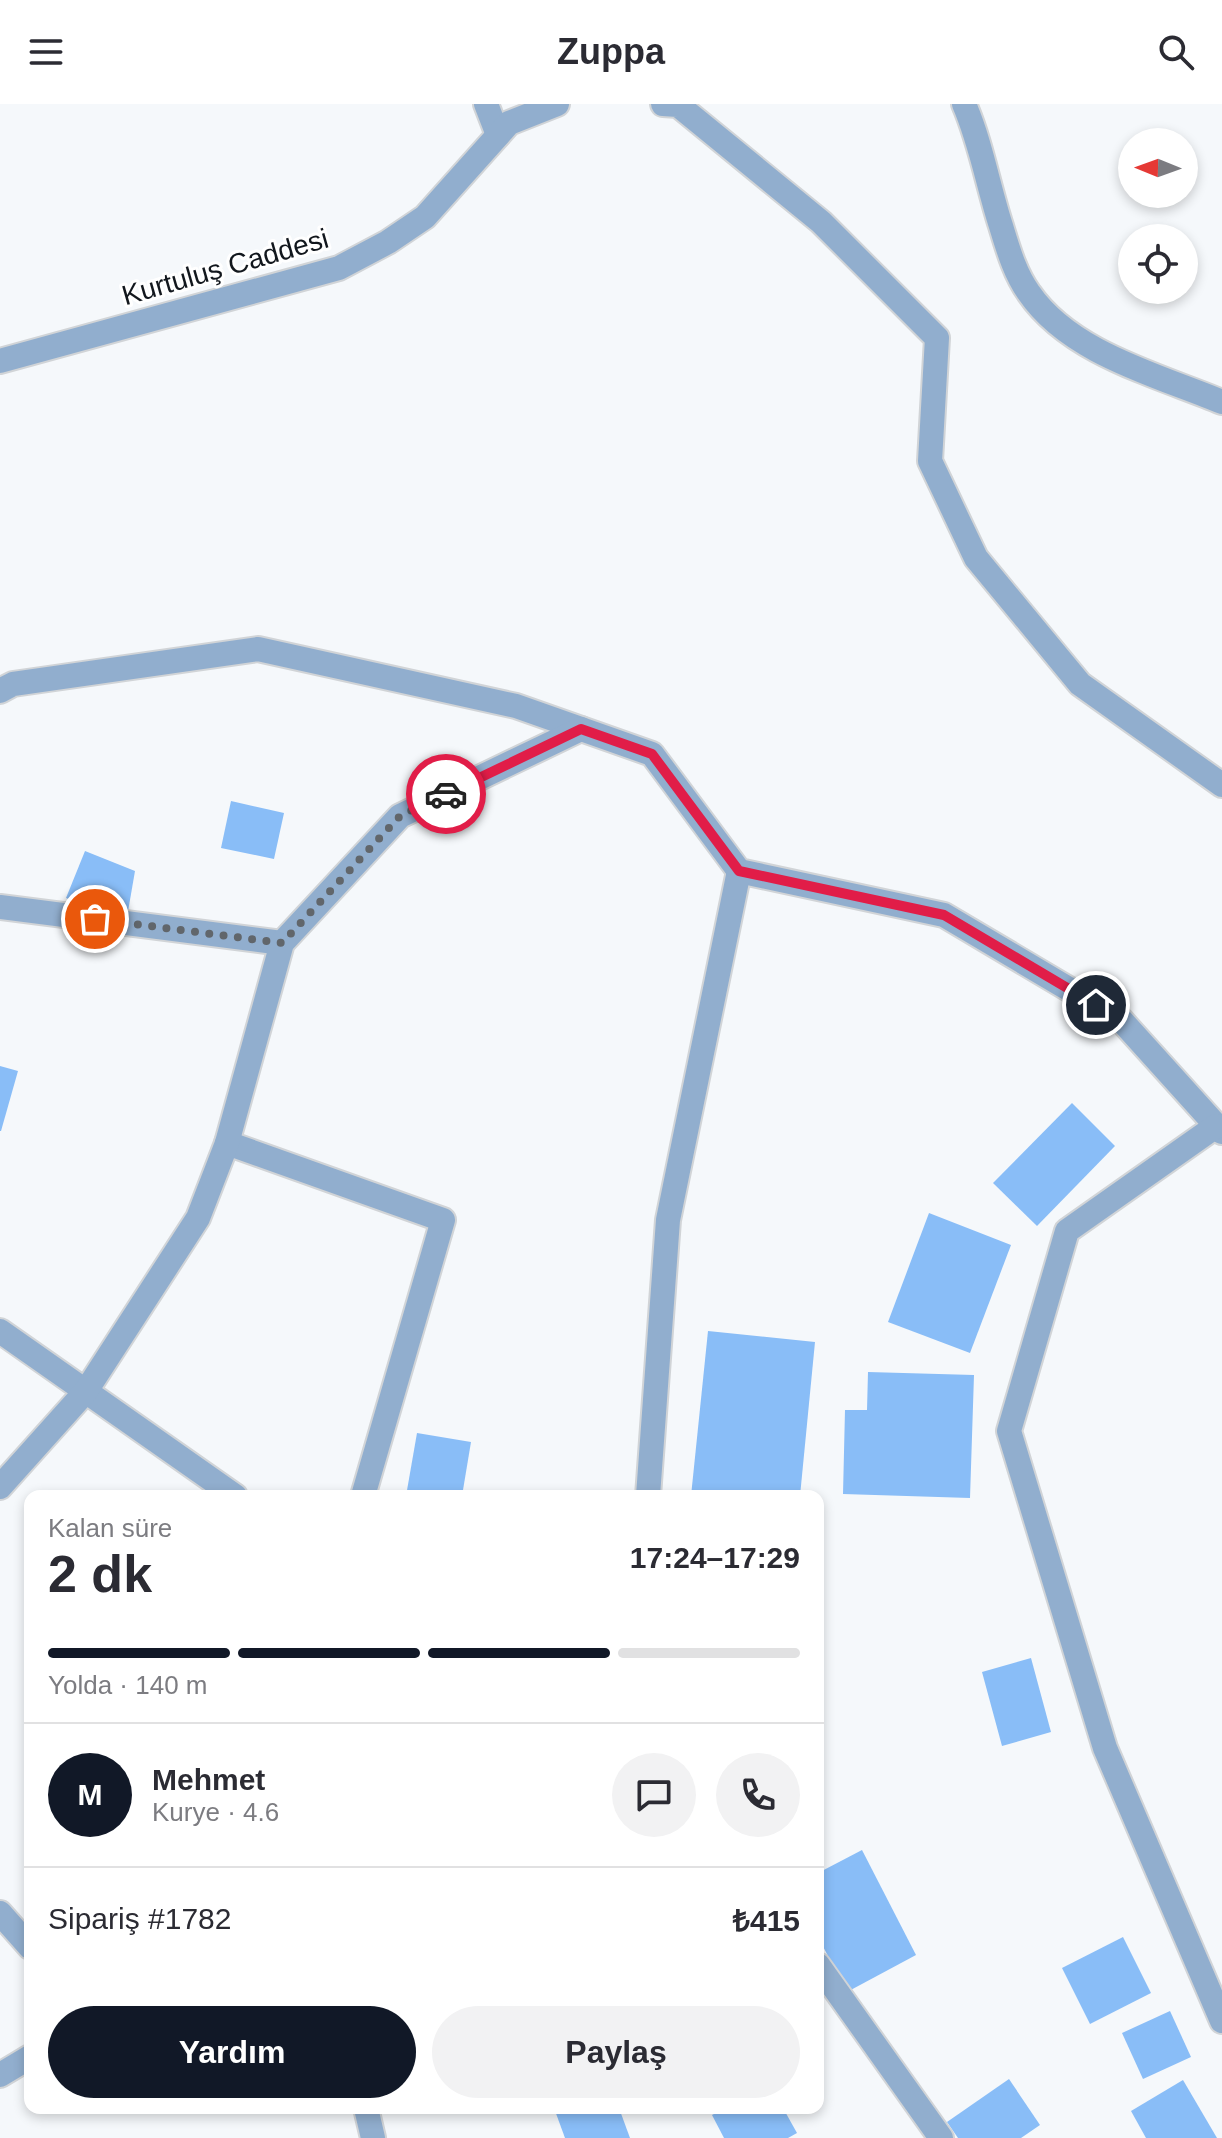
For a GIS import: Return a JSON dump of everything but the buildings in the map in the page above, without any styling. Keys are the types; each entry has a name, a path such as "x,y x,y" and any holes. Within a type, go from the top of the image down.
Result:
{"street":[{"path":"486,104 498,135"},
{"name":"Kurtuluş Caddesi","path":"0,361 339,268 388,242 425,217 509,123 557,104"},
{"path":"663,104 678,105 821,222 937,338 930,461 976,558 1080,684 1222,785"},
{"path":"964,104 973,123 1001,227 1018,275 1041,309 1056,324 1089,347 1222,402"},
{"path":"0,691 13,684 258,649 516,706 652,754 739,871 944,915 1121,1020 1219,1129 1067,1231 1009,1431 1105,1748 1222,2021"},
{"path":"0,1487 86,1391 198,1218 227,1143 282,943 400,816 581,729"},
{"path":"648,1490 668,1220 739,871"},
{"path":"0,907 282,943"},
{"path":"227,1143 443,1220 365,1490"},
{"path":"0,1331 226,1490"},
{"path":"0,1913 24,1940"},
{"path":"824,1973 941,2138"},
{"path":"0,2075 24,2061"},
{"path":"366,2114 368,2136"}],"way so far":[{"path":"95,919 282,943 400,816 446,794"}],"route":[{"path":"446,794 581,729 652,754 739,871 944,915 1096,1005"}]}
